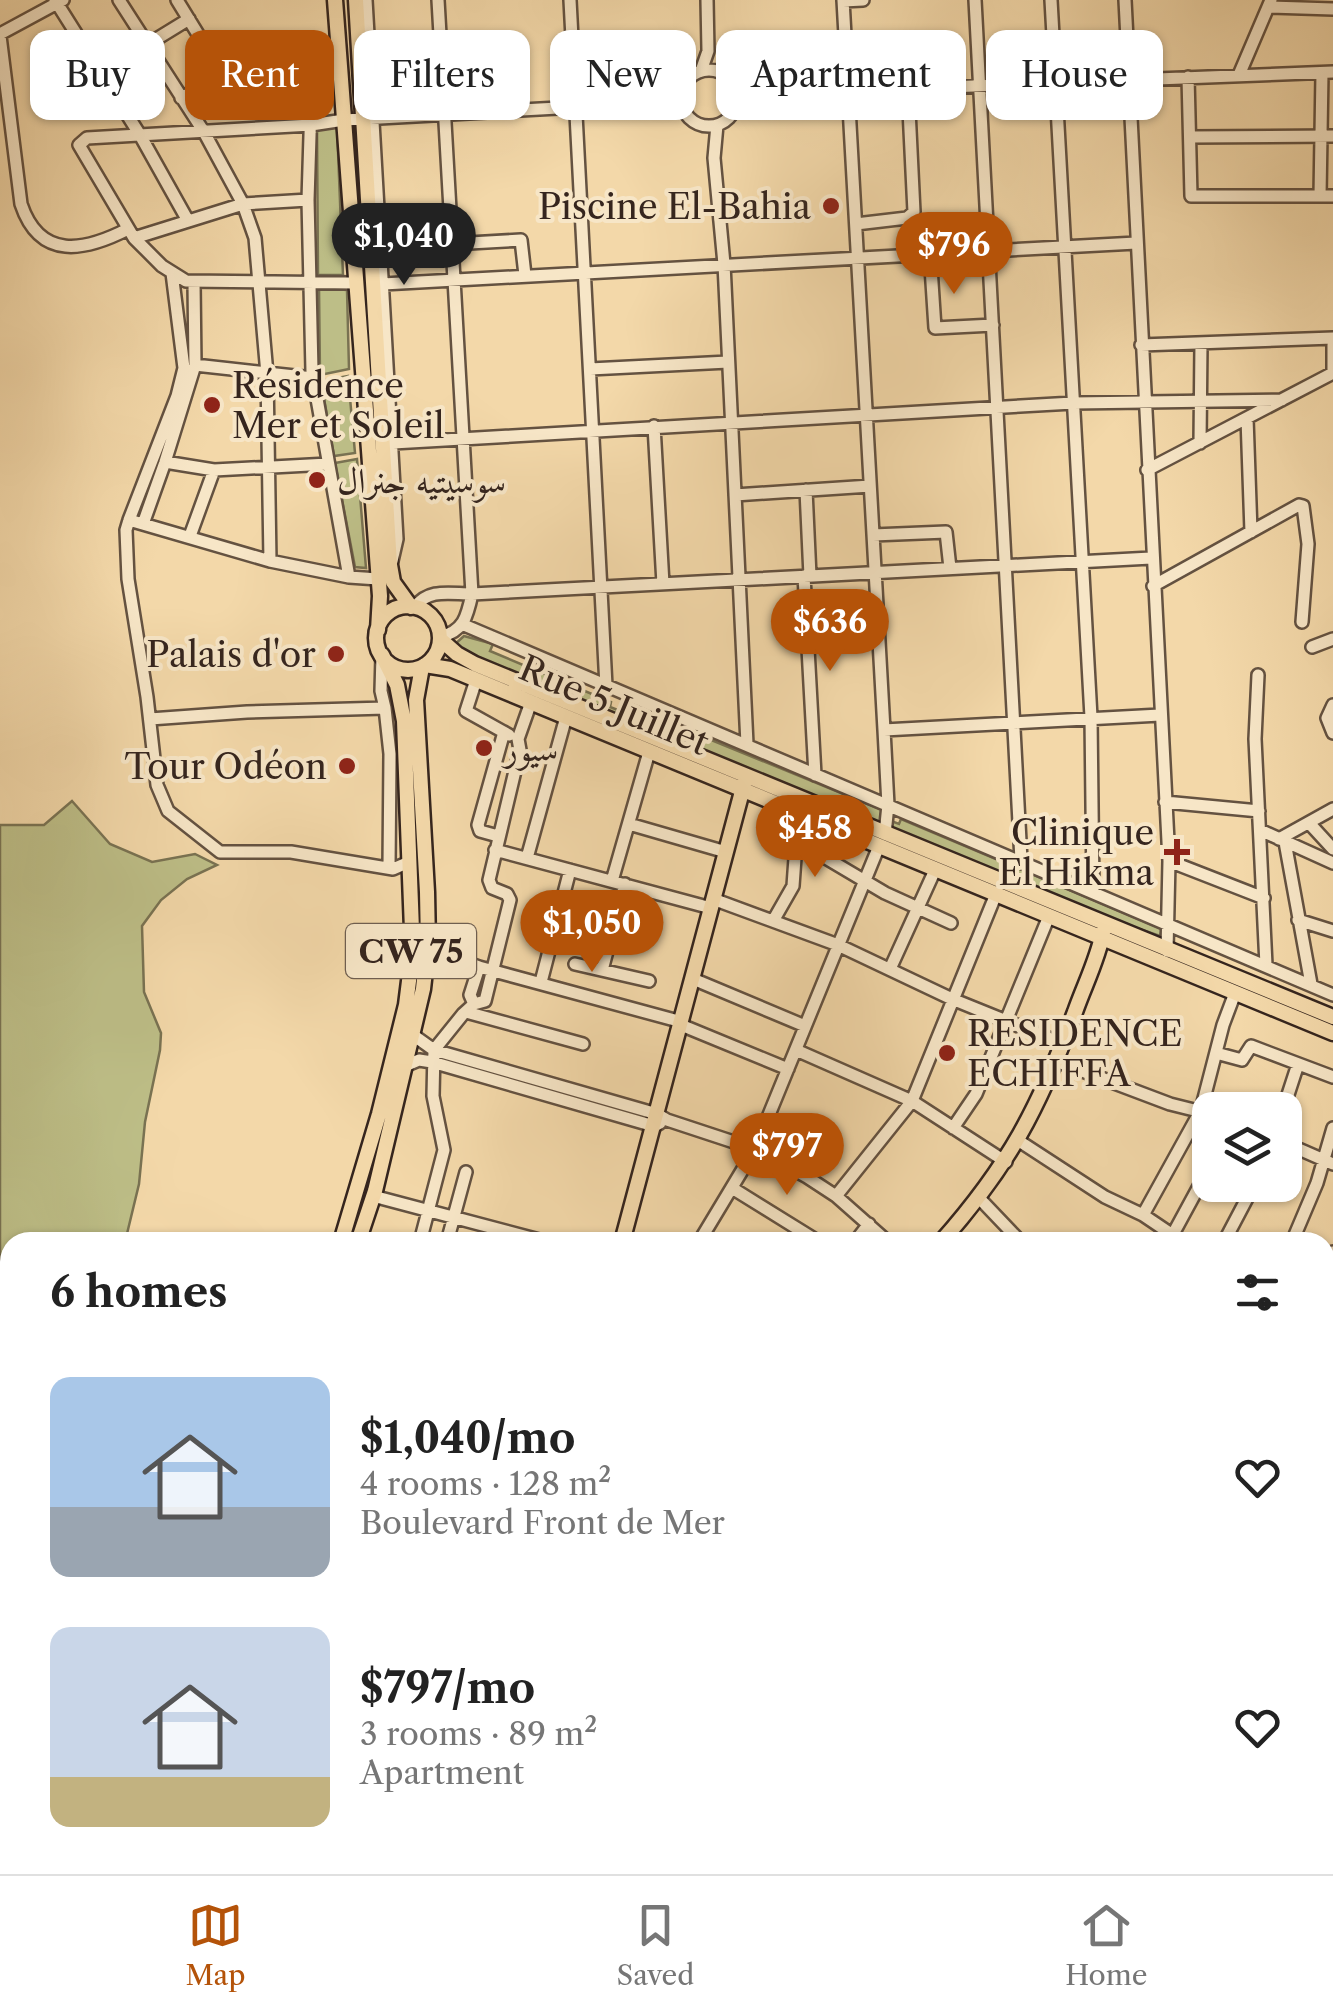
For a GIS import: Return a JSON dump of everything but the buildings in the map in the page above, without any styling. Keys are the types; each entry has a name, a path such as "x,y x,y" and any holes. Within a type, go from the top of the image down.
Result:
{"main road":[{"path":"336,0 378,580 378,646 382,655 400,669 424,666 434,656 440,638 433,618 413,607 393,582 390,565 369,121 356,0"},
{"path":"378,630 394,610 413,607"},
{"name":"Rue 5 Juillet","path":"440,638 475,664 744,784 1103,932 1234,993 1333,1033"},
{"name":"CW 75","path":"344,1232 365,1168 406,1005 412,930 402,707 397,685 382,655"},
{"name":"Rue 5 Juillet","path":"424,666 450,669 649,752 744,784 812,818 882,840 935,870 1049,916 1168,951 1333,1018"},
{"name":"CW 75","path":"361,1232 414,1035 428,944 416,700 424,666"},
{"path":"625,1232 659,1120 744,784"},
{"path":"949,1232 980,1199 1019,1141 1063,1044 1103,932"}],"street":[{"path":"119,0 138,30"},
{"path":"177,0 196,30"},
{"path":"366,0 369,121 393,443 397,539 390,565"},
{"path":"438,0 440,30"},
{"path":"570,0 572,30"},
{"path":"696,75 708,51 706,0"},
{"path":"845,30 843,0 862,0"},
{"path":"975,0 1022,860"},
{"path":"1051,0 1053,30"},
{"path":"1125,0 1126,30"},
{"path":"76,30 58,1 0,35 21,204 26,220 41,236 58,246 72,248 244,204 308,200"},
{"path":"1239,75 1269,3 1333,9"},
{"path":"165,34 189,19"},
{"path":"708,51 716,69"},
{"path":"701,71 716,71"},
{"path":"1163,77 1188,76 1239,75 1328,72 1326,196 1191,196 1188,76"},
{"path":"165,73 244,204 255,238 267,374 270,561"},
{"path":"966,88 986,87"},
{"path":"180,98 185,95"},
{"path":"131,120 187,219"},
{"path":"311,120 308,200 313,378 349,577"},
{"path":"355,283 194,283 172,273 149,255 131,233 79,144 87,138 384,120"},
{"path":"440,638 464,625 472,594 444,120"},
{"path":"577,120 606,686"},
{"path":"696,120 711,125 723,120"},
{"path":"705,1232 755,1149 882,840 888,805 850,120"},
{"path":"856,224 907,218 914,212 909,120"},
{"path":"1058,120 1091,717 1093,892"},
{"path":"1130,120 1168,861 1168,951"},
{"path":"711,125 724,264 747,744"},
{"path":"1190,137 1327,136"},
{"path":"452,244 522,240 525,275"},
{"path":"382,284 1136,242"},
{"path":"930,252 935,328 992,326"},
{"path":"172,273 184,368 126,530 128,579 157,784 168,811 220,852 291,852 389,868 408,862"},
{"path":"143,524 196,365 194,283"},
{"path":"1141,345 1333,342 1333,373 1147,470"},
{"path":"1200,443 1201,343"},
{"path":"590,369 728,362"},
{"path":"196,365 313,378"},
{"path":"393,443 1073,403 1282,400"},
{"path":"1247,418 1251,532"},
{"path":"654,426 663,584"},
{"path":"166,462 214,470 328,464"},
{"path":"190,536 214,470"},
{"path":"735,495 870,486"},
{"path":"806,490 815,775"},
{"path":"1153,586 1298,505 1306,508 1308,544 1302,622"},
{"path":"129,520 270,561 378,580"},
{"path":"873,535 946,532 950,568"},
{"path":"413,607 426,594 1151,558"},
{"path":"464,625 1333,995"},
{"path":"1312,647 1333,639"},
{"path":"382,655 381,691 390,754 389,868"},
{"path":"1258,675 1255,739 1266,965"},
{"path":"476,680 466,712 518,739"},
{"path":"423,1232 444,1150 434,1096 433,1056 438,1042 470,1008 485,1001 490,987 485,968 510,900 508,894 489,883 520,750 518,739 531,702"},
{"path":"1333,705 1327,718 1333,733"},
{"path":"150,720 247,712 385,708"},
{"path":"884,730 1160,715"},
{"path":"527,858 566,717"},
{"path":"504,732 478,825 480,832 496,843 527,858 773,921 838,945 952,999 1063,1044"},
{"path":"602,970 629,824 649,752"},
{"path":"1165,802 1259,811"},
{"path":"1282,840 1333,809"},
{"path":"773,921 794,886 795,858 812,818"},
{"path":"629,824 726,852"},
{"path":"1310,824 1333,849"},
{"path":"1260,830 1333,863"},
{"path":"1282,840 1310,984"},
{"path":"826,858 950,923"},
{"path":"1168,861 1264,898"},
{"path":"542,982 570,870"},
{"path":"890,970 935,870"},
{"path":"836,1196 912,1101 996,894"},
{"path":"954,1128 976,1094 1049,916"},
{"path":"1298,920 1333,931"},
{"path":"460,960 682,1023 788,1069"},
{"path":"576,964 650,981"},
{"path":"693,979 805,1026"},
{"path":"1209,1092 1234,993"},
{"path":"470,1008 583,1044"},
{"path":"414,1035 433,1056"},
{"path":"1216,1053 1242,1060 1251,1046 1333,1077"},
{"path":"796,1050 912,1101 1006,1162"},
{"path":"405,1066 433,1056 755,1149 836,1196 878,1232"},
{"path":"1056,1061 1192,1109"},
{"path":"1289,1092 1298,1064"},
{"path":"1297,1232 1329,1161 1333,1128"},
{"path":"1142,1215 1192,1135"},
{"path":"1019,1141 1104,1197 1167,1232"},
{"path":"1302,1150 1329,1161"},
{"path":"450,1232 466,1172"},
{"path":"732,1188 803,1232"},
{"path":"373,1196 508,1232"},
{"path":"980,1199 1011,1232"},
{"path":"1180,1232 1194,1202"},
{"path":"1229,1232 1245,1202"},
{"path":"863,1232 870,1224"}],"green space":[{"path":"337,127 343,275 318,275 317,130"},
{"path":"319,288 347,290 349,369 320,375"},
{"path":"348,376 355,453 334,456 321,381"},
{"path":"357,459 366,568 355,567 335,463"},
{"path":"464,636 493,644 490,651 611,702 610,707 633,716 639,711 666,723 668,732 699,744 704,737 885,811 883,818 899,824 901,819 1162,929 1160,936 1084,910 664,735 663,726 640,716 632,722 475,658 454,645"},
{"path":"72,801 110,844 152,862 195,854 217,865 187,879 161,900 142,926 144,992 161,1033 145,1122 139,1184 127,1232 0,1232 0,825 44,825"}],"place":[{"name":"Piscine El-Bahia","path":"831,206"},
{"name":"Résidence Mer et Soleil","path":"212,405"},
{"name":"سوسيتيه جنرال","path":"317,480"},
{"name":"Palais d'or","path":"336,654"},
{"name":"سيور","path":"484,748"},
{"name":"Tour Odéon","path":"347,766"},
{"name":"Clinique El Hikma","path":"1177,852"},
{"name":"RESIDENCE ECHIFFA","path":"947,1053"}]}
